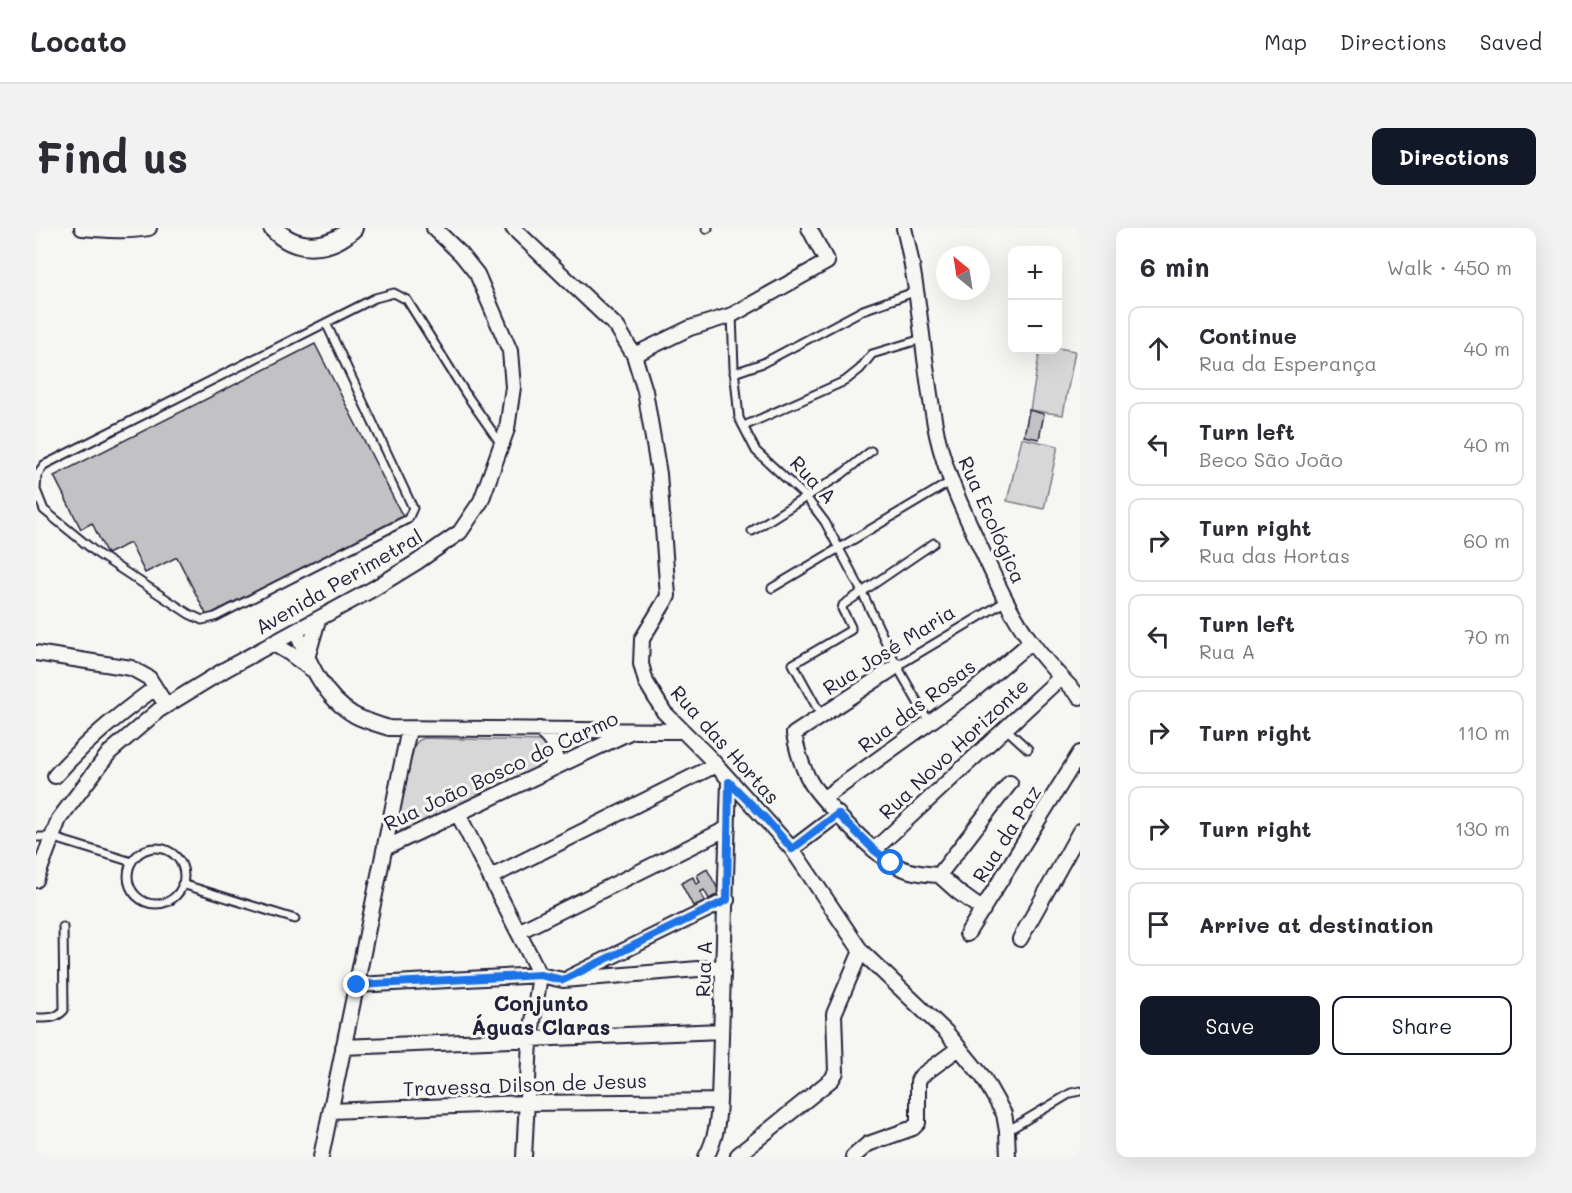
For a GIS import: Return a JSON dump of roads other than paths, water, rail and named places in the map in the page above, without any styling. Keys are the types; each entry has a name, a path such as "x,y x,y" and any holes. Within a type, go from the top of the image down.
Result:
{"street":[{"path":"82,228 108,230 149,228"},
{"path":"273,228 279,235 293,243 309,247 325,245 340,239 353,228"},
{"name":"Avenida Perimetral","path":"36,880 59,819 109,753 166,705 272,644 373,590 460,532 482,501 507,429 513,387 510,351 477,274 461,254 434,228"},
{"name":"Rua das Hortas","path":"513,228 617,327 634,355 645,391 659,474 668,596 642,639 641,664 646,682 664,712 716,765 792,849 861,951 946,1032 988,1086 1004,1114 1008,1131 1008,1157"},
{"path":"526,228 539,252"},
{"path":"634,355 690,328 732,315 827,262 809,228"},
{"name":"Rua Ecológica","path":"904,228 917,291 937,435 950,482 1006,601 1031,642 1060,678 1080,698"},
{"path":"310,664 318,620"},
{"path":"296,631 310,664 328,693 352,714 389,728 682,731"},
{"name":"Rua das Rosas","path":"824,798 973,692 1031,642"},
{"path":"272,644 310,664"},
{"path":"36,653 131,668 149,678 166,705"},
{"name":"Rua José Maria","path":"824,798 811,783 794,734 897,666"},
{"name":"Rua Novo Horizonte","path":"874,850 1060,678"},
{"path":"55,776 81,747 111,720 155,688"},
{"path":"321,1157 409,729"},
{"path":"539,729 552,741 555,753 554,764 550,770"},
{"name":"Rua João Bosco do Carmo","path":"385,848 635,730"},
{"name":"Rua da Paz","path":"967,934 1080,753"},
{"path":"491,877 716,765"},
{"name":"Rua A","path":"706,1157 715,1135 720,1101 729,782"},
{"path":"939,874 1010,783"},
{"path":"824,798 874,850 891,863 919,874 939,874 957,892 982,910"},
{"path":"458,814 540,975 530,1041 524,1157"},
{"path":"792,849 838,814"},
{"path":"518,932 728,828"},
{"path":"1020,939 1080,831"},
{"path":"563,980 727,900"},
{"path":"738,1155 832,1079 836,1072 834,1014 861,951"},
{"path":"357,985 540,975 563,980 723,967"},
{"path":"343,1047 530,1041 721,1031"},
{"path":"853,1157 868,1144 913,1128 918,1123 918,1081 921,1076 959,1048"},
{"name":"Travessa Dilson de Jesus","path":"332,1111 526,1103 720,1101"}],"lane":[{"path":"735,374 763,363 863,310 917,291"},
{"path":"326,323 413,508 408,519 215,617 201,620 98,554 44,510 36,490 37,475 44,465 375,298 394,293 407,300 466,394 503,446"},
{"name":"Rua A","path":"732,315 739,418 756,451 806,497 825,522 897,666 929,722"},
{"path":"744,426 845,381 860,369 872,354 922,339"},
{"path":"752,531 806,497 871,451"},
{"path":"772,588 950,482"},
{"path":"821,715 793,664 851,630 852,627 841,606 934,543"},
{"name":"Rua José Maria","path":"897,666 1006,601"},
{"path":"1005,728 1028,749"},
{"path":"36,837 51,837 132,862"},
{"path":"154,848 173,854 181,864 184,877 182,884 176,895 158,904 145,901 134,893 128,875 136,857 154,848"},
{"path":"182,884 296,919"},
{"path":"36,1018 58,1016 64,1010 63,927"},
{"path":"1008,1131 1071,1093 1080,1091"}],"district":[{"name":"Conjunto Águas Claras","path":"541,1016"}]}
